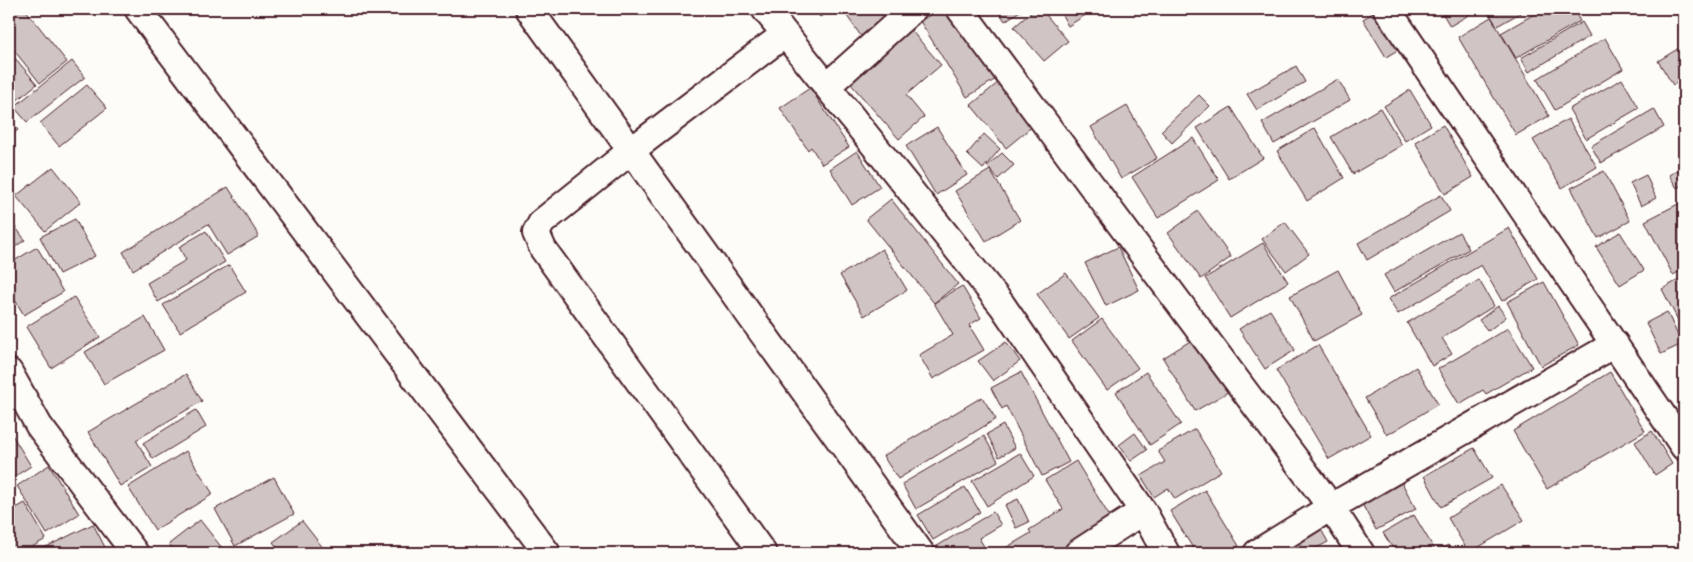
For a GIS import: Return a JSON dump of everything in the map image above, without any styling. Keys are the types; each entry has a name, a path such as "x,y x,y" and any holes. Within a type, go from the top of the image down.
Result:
{"street":[{"path":"138,9 547,553"},
{"path":"529,9 921,553"},
{"path":"765,9 1002,305 1143,511 1166,553"},
{"path":"827,86 913,9"},
{"path":"960,9 1331,507 1361,553"},
{"path":"1387,9 1684,447"},
{"path":"763,553 543,249 536,234 542,222 632,150 785,34"},
{"path":"1257,553 1331,507 1615,344"},
{"path":"9,372 40,426 135,553"},
{"path":"1078,553 1143,511"}],"building":[{"path":"9,9 25,9 67,62 40,83 9,44"},
{"path":"814,9 831,9 820,17"},
{"path":"842,9 881,9 887,18 861,36"},
{"path":"940,9 952,9 996,79 967,97 920,21"},
{"path":"997,9 1023,9 1005,21"},
{"path":"1035,9 1041,9 1068,41 1044,61 1014,27"},
{"path":"1068,9 1095,9 1068,26 1061,13"},
{"path":"1440,9 1477,9 1477,10 1450,26"},
{"path":"1497,9 1527,9 1497,26 1489,13"},
{"path":"1543,9 1573,9 1580,21 1516,58 1501,33"},
{"path":"1378,10 1401,48 1386,57 1363,19"},
{"path":"1491,17 1549,116 1516,135 1458,37"},
{"path":"1582,22 1590,36 1529,72 1521,58"},
{"path":"910,29 941,65 906,95 924,117 899,139 849,82"},
{"path":"1605,38 1623,69 1555,110 1537,79"},
{"path":"1684,45 1684,79 1673,85 1658,61"},
{"path":"9,51 37,84 11,105 9,103"},
{"path":"72,61 85,77 27,122 14,107"},
{"path":"1296,66 1305,82 1257,110 1247,94"},
{"path":"1338,79 1350,100 1274,144 1262,123"},
{"path":"1622,79 1639,108 1586,139 1569,109"},
{"path":"999,82 1034,125 1006,148 971,105"},
{"path":"87,85 107,108 59,146 40,123"},
{"path":"810,88 849,147 822,164 811,147 808,150 780,108"},
{"path":"1410,90 1431,125 1405,141 1384,106"},
{"path":"1199,95 1210,106 1172,143 1161,131"},
{"path":"1127,106 1157,158 1121,179 1091,127"},
{"path":"1231,107 1263,158 1229,179 1197,128"},
{"path":"1380,108 1402,145 1353,174 1331,137"},
{"path":"1654,109 1664,127 1601,163 1591,146"},
{"path":"9,118 18,130 9,136"},
{"path":"1568,119 1597,167 1562,188 1533,140"},
{"path":"1443,125 1473,177 1445,194 1415,142"},
{"path":"937,127 967,175 936,195 906,146"},
{"path":"1315,128 1344,178 1307,201 1277,151"},
{"path":"984,134 1000,149 983,169 967,154"},
{"path":"1193,138 1219,180 1158,218 1132,177"},
{"path":"857,151 880,187 852,205 830,169"},
{"path":"1002,153 1014,165 998,179 987,166"},
{"path":"1684,166 1684,184 1677,188 1669,175"},
{"path":"53,167 81,202 45,231 16,196"},
{"path":"990,170 1020,220 986,241 955,191"},
{"path":"1604,171 1630,221 1598,238 1571,188"},
{"path":"1646,175 1656,198 1641,206 1630,183"},
{"path":"228,187 259,236 227,255 208,224 133,270 123,252"},
{"path":"1441,195 1450,211 1367,260 1358,243"},
{"path":"891,199 958,284 934,303 866,219"},
{"path":"1684,201 1684,269 1673,275 1645,221"},
{"path":"1198,211 1231,257 1201,279 1168,233"},
{"path":"9,218 25,240 9,251"},
{"path":"75,219 95,256 59,274 40,237"},
{"path":"1285,222 1309,254 1286,271 1262,239"},
{"path":"1509,228 1538,279 1502,301 1481,265 1398,314 1388,299"},
{"path":"206,231 225,262 158,302 147,283 186,260 179,247"},
{"path":"1459,232 1469,249 1394,292 1384,275"},
{"path":"1620,232 1644,270 1620,285 1596,247"},
{"path":"1263,243 1288,282 1230,318 1205,278"},
{"path":"37,247 63,292 24,315 9,290 9,264"},
{"path":"1118,247 1139,290 1106,306 1085,263"},
{"path":"882,249 907,290 864,316 840,275"},
{"path":"229,265 246,292 180,332 163,305"},
{"path":"1338,270 1362,315 1314,341 1290,296"},
{"path":"1066,273 1099,318 1069,339 1037,294"},
{"path":"1684,277 1684,332 1662,289"},
{"path":"1479,280 1494,306 1442,338 1452,354 1432,366 1407,323"},
{"path":"1544,282 1579,345 1541,366 1507,302"},
{"path":"962,286 981,318 969,325 984,350 933,379 919,355 953,335 934,303"},
{"path":"74,297 100,337 51,368 26,327"},
{"path":"1498,306 1506,317 1488,331 1479,320"},
{"path":"1270,310 1295,350 1265,369 1239,329"},
{"path":"1667,312 1682,344 1661,354 1646,323"},
{"path":"145,317 164,350 104,384 85,352"},
{"path":"1102,319 1138,368 1107,390 1072,341"},
{"path":"1508,328 1532,367 1486,394 1483,390 1459,404 1438,369"},
{"path":"1195,338 1228,392 1195,411 1163,358"},
{"path":"1006,342 1020,361 993,381 978,361"},
{"path":"1318,345 1371,435 1329,459 1276,370"},
{"path":"1684,345 1684,359 1678,348"},
{"path":"1416,367 1438,404 1387,435 1365,398"},
{"path":"1021,372 1069,462 1042,476 1006,406 1002,409 991,388"},
{"path":"1146,372 1181,424 1150,445 1116,392"},
{"path":"1610,372 1645,431 1547,489 1513,431"},
{"path":"186,374 202,401 136,440 152,467 120,486 88,432"},
{"path":"982,397 996,419 898,479 883,456"},
{"path":"196,410 206,427 153,459 143,443"},
{"path":"1003,425 1015,448 999,457 987,434"},
{"path":"1195,429 1221,471 1175,499 1168,488 1154,497 1141,476 1165,462 1158,451"},
{"path":"9,430 31,466 9,480"},
{"path":"1652,431 1672,464 1655,475 1635,442"},
{"path":"1135,433 1147,450 1131,461 1119,445"},
{"path":"984,436 998,461 916,509 902,484"},
{"path":"1474,448 1492,478 1441,507 1424,476"},
{"path":"186,451 213,494 155,530 128,487"},
{"path":"1020,453 1034,476 987,506 972,481"},
{"path":"1076,461 1113,522 1064,553 997,553 1031,533 1029,530 1063,509 1045,480"},
{"path":"49,465 79,514 47,534 17,486"},
{"path":"274,477 294,514 235,546 215,509"},
{"path":"1402,483 1416,509 1376,530 1362,504"},
{"path":"1501,485 1524,520 1469,553 1448,518"},
{"path":"965,487 980,512 933,540 918,515"},
{"path":"1205,490 1239,546 1227,553 1196,553 1170,511"},
{"path":"1018,499 1029,522 1016,528 1005,505"},
{"path":"25,503 46,539 21,553 9,553 9,512"},
{"path":"993,512 1001,525 979,538 986,550 980,553 937,553 934,548"},
{"path":"1414,515 1436,552 1448,545 1452,553 1396,553 1383,533"},
{"path":"200,520 226,553 176,553 169,544"},
{"path":"302,521 324,549 318,553 281,553 273,542"},
{"path":"93,524 108,553 34,553"},
{"path":"1318,524 1328,542 1307,553 1285,553 1281,546"}]}
